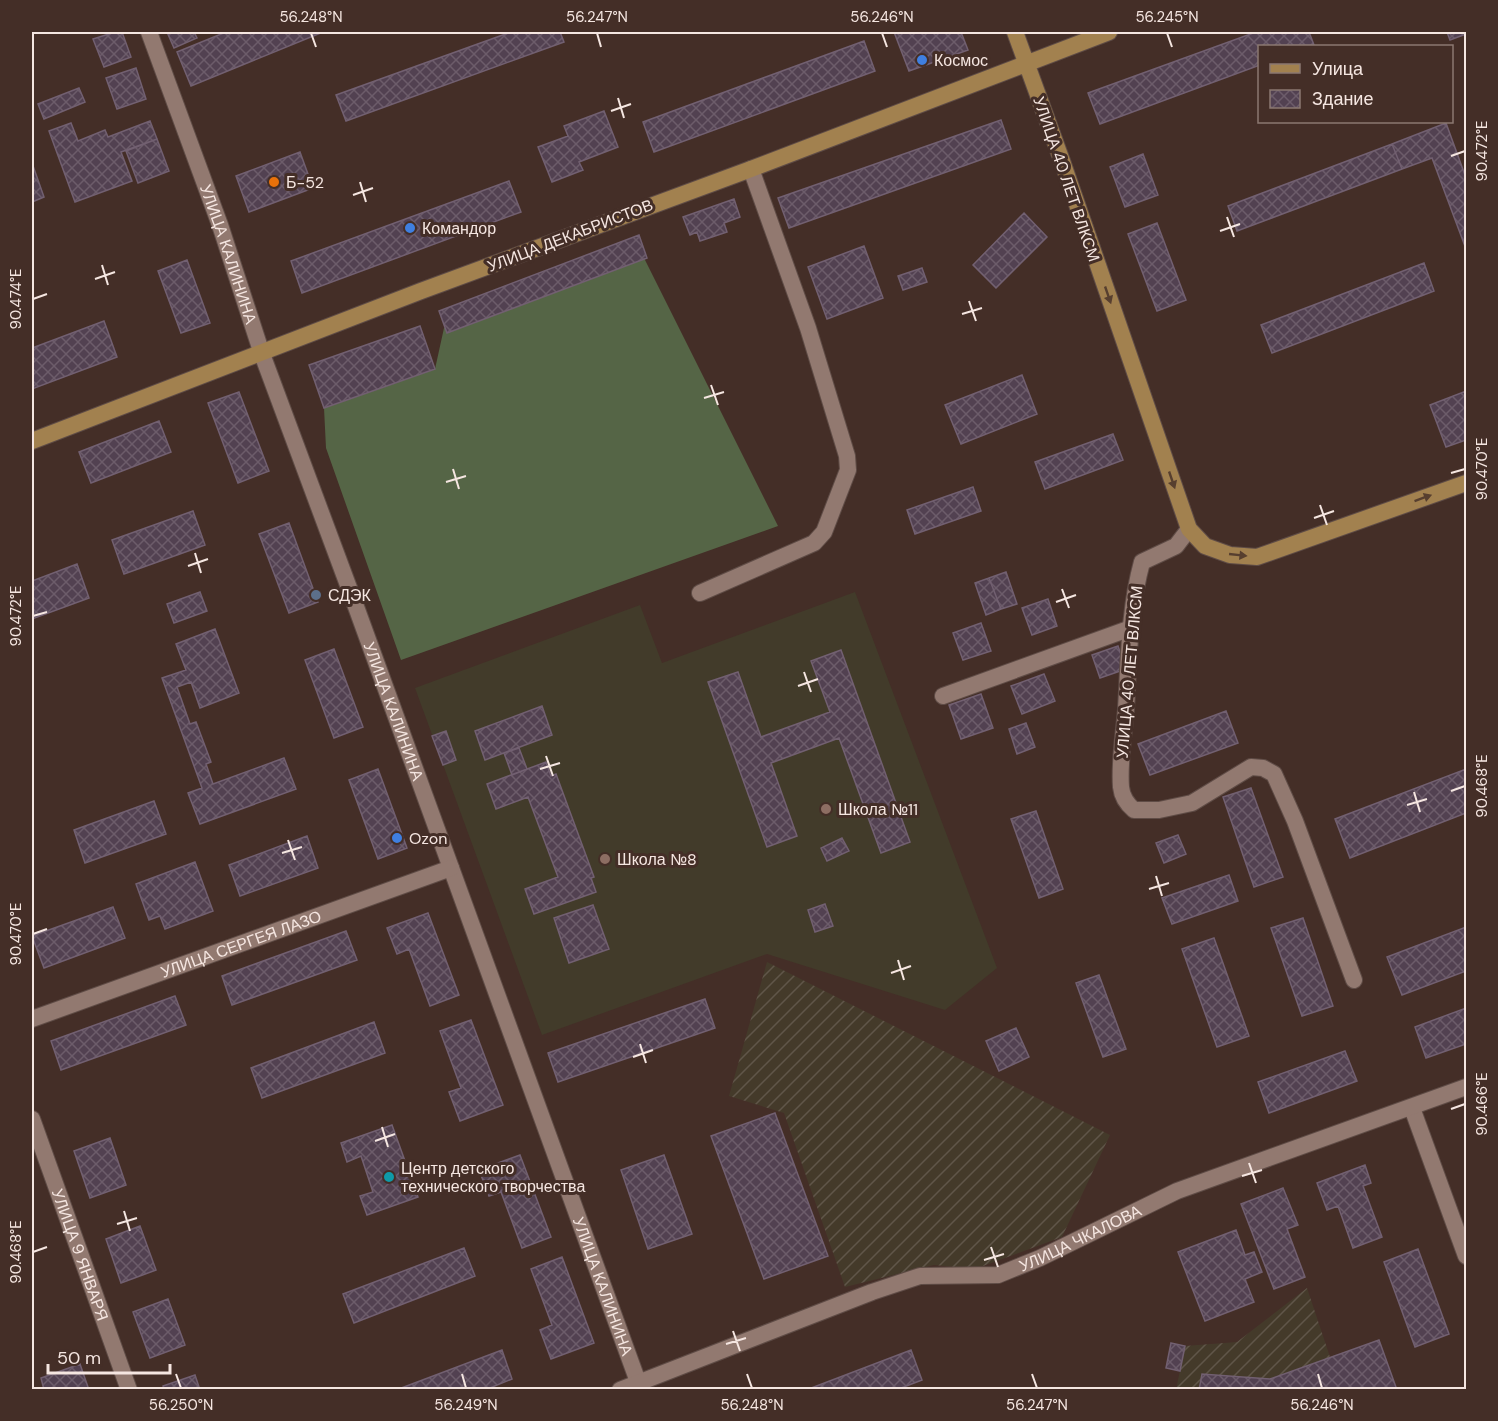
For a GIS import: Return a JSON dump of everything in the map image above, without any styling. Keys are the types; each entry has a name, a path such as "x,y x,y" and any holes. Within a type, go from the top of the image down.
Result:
{"main road":[{"name":"УЛИЦА 40 ЛЕТ ВЛКСМ","path":"1015,32 1189,528"},
{"name":"УЛИЦА ДЕКАБРИСТОВ","path":"32,441 421,291 751,169 1109,32"},
{"path":"1189,528 1205,546 1230,555 1257,557 1467,483"}],"street":[{"name":"УЛИЦА КАЛИНИНА","path":"149,32 220,225 262,354 640,1386"},
{"path":"699,593 814,543 824,532 848,470 847,456 808,328 751,169"},
{"name":"УЛИЦА 40 ЛЕТ ВЛКСМ","path":"1189,528 1176,546 1143,562 1138,577 1131,628 1121,789 1126,802 1134,810 1160,810 1192,802 1251,767 1263,768 1274,774 1295,821 1354,980"},
{"path":"943,696 1131,628"},
{"name":"УЛИЦА СЕРГЕЯ ЛАЗО","path":"32,1019 451,868"},
{"name":"УЛИЦА ЧКАЛОВА","path":"620,1389 640,1386 873,1292 921,1276 998,1275 1040,1258 1177,1191 1467,1087"},
{"path":"1412,1108 1467,1256"},
{"name":"УЛИЦА 9 ЯНВАРЯ","path":"32,1119 129,1389"}],"shaded area":[{"path":"855,592 997,968 945,1010 767,954 542,1035 415,688 640,605 662,663"},
{"path":"767,962 1110,1135 1062,1237 975,1269 934,1265 845,1287 784,1113 729,1096"},
{"path":"1307,1288 1330,1357 1379,1340 1397,1389 1176,1390 1185,1346 1237,1342"}],"green space":[{"path":"643,256 778,526 401,660 326,448 324,408 435,369 444,328"}],"building":[{"path":"122,32 131,57 104,67 93,39"},
{"path":"167,32 194,32 197,38 174,48"},
{"path":"226,32 323,32 191,86 177,52"},
{"path":"511,32 560,32 564,42 346,121 336,95"},
{"name":"Космос","path":"894,32 961,32 968,50 909,71"},
{"path":"1256,32 1309,32 1314,45 1258,45 1258,66 1100,124 1088,93"},
{"path":"1447,32 1465,32 1466,34 1450,40"},
{"path":"864,41 875,71 654,152 643,122"},
{"path":"136,68 146,99 117,109 106,78"},
{"path":"79,88 85,102 44,119 38,104"},
{"path":"604,111 618,147 579,162 583,170 552,182 538,147 568,136 564,126"},
{"path":"1001,120 1011,149 789,228 778,198"},
{"path":"150,121 157,139 121,152 132,181 75,202 49,131 71,123 78,141 105,130 108,137"},
{"path":"1446,123 1466,178 1466,249 1432,158 1402,169 1392,144"},
{"path":"157,139 169,171 138,183 126,151"},
{"path":"1392,144 1402,169 1237,231 1228,206"},
{"name":"Б-52","path":"300,152 313,188 249,212 236,176"},
{"path":"1143,154 1158,195 1125,207 1110,167"},
{"path":"32,163 44,197 32,202"},
{"path":"509,181 521,212 302,293 291,261"},
{"path":"734,199 740,217 724,223 727,232 700,241 697,232 690,235 683,217"},
{"path":"1024,213 1047,237 996,288 973,265"},
{"path":"1157,223 1186,300 1157,311 1128,234"},
{"path":"639,235 647,258 447,333 439,311"},
{"path":"864,246 883,298 827,319 808,267"},
{"path":"187,260 210,323 181,333 158,271"},
{"path":"1424,263 1434,291 1272,353 1261,325"},
{"path":"922,268 927,282 903,290 898,276"},
{"path":"104,321 117,357 32,389 32,348"},
{"path":"420,326 435,369 324,408 309,365"},
{"path":"1022,375 1037,414 961,444 945,405"},
{"path":"1466,391 1466,440 1446,447 1430,405"},
{"path":"239,392 269,471 238,483 208,403"},
{"path":"159,421 171,452 91,483 79,452"},
{"path":"1113,434 1123,460 1045,489 1035,462"},
{"path":"973,487 981,511 915,534 907,510"},
{"path":"193,511 205,545 124,574 112,540"},
{"path":"289,523 318,602 289,613 259,534"},
{"path":"77,564 89,598 32,619 32,581"},
{"path":"1006,572 1017,604 1001,609 989,578"},
{"path":"989,578 1001,609 986,615 975,583"},
{"path":"200,592 207,611 174,623 167,604"},
{"path":"1048,599 1057,626 1032,635 1022,608"},
{"path":"981,623 991,651 963,660 953,633"},
{"path":"215,629 239,693 200,708 191,682 177,687 190,724 196,722 211,762 206,764 213,784 284,758 296,789 200,824 188,793 202,788 162,678 186,670 176,644"},
{"path":"1118,646 1126,669 1100,678 1092,655"},
{"path":"334,649 363,727 334,738 305,660"},
{"path":"841,650 910,842 881,853 839,738 771,763 797,836 767,847 708,682 738,672 761,737 830,712 811,661"},
{"path":"1044,674 1055,701 1022,714 1011,686"},
{"path":"981,694 993,728 961,739 949,705"},
{"path":"542,706 552,735 485,760 475,731"},
{"path":"1226,711 1238,743 1150,775 1138,744"},
{"path":"1026,723 1035,747 1017,754 1009,729"},
{"path":"446,731 456,760 443,765 432,736"},
{"path":"519,748 527,769 512,775 504,753"},
{"path":"546,762 551,776 556,774 594,877 591,878 596,892 534,914 525,889 558,877 528,797 496,809 487,784"},
{"path":"378,769 407,848 378,859 349,780"},
{"path":"1466,769 1466,813 1350,858 1335,819"},
{"path":"1251,788 1283,877 1254,887 1223,797"},
{"path":"154,801 166,834 85,863 74,830"},
{"path":"1036,811 1063,889 1039,898 1011,819"},
{"path":"1178,835 1186,854 1164,863 1156,843"},
{"path":"307,836 318,868 240,896 229,865"},
{"path":"842,838 849,851 827,861 821,848"},
{"path":"195,862 213,911 165,929 160,916 149,920 136,884"},
{"path":"1229,875 1238,901 1172,924 1162,898"},
{"path":"825,904 833,926 815,932 808,910"},
{"path":"593,905 609,949 569,963 554,918"},
{"path":"113,907 125,938 44,968 32,936"},
{"path":"428,913 459,995 430,1006 409,949 397,954 387,928"},
{"path":"1303,918 1333,1006 1302,1016 1271,928"},
{"path":"1466,927 1466,971 1402,995 1387,957"},
{"path":"346,931 357,960 232,1005 222,976"},
{"path":"1214,938 1249,1036 1217,1047 1182,949"},
{"path":"1099,975 1126,1049 1103,1057 1076,983"},
{"path":"175,996 186,1025 61,1070 51,1041"},
{"path":"705,999 715,1028 558,1082 548,1053"},
{"path":"1466,1008 1466,1044 1426,1058 1415,1027"},
{"path":"471,1020 503,1105 460,1121 449,1092 461,1088 440,1031"},
{"path":"374,1022 385,1053 262,1098 251,1068"},
{"path":"1016,1028 1029,1057 999,1071 986,1041"},
{"path":"1345,1051 1357,1081 1269,1113 1258,1082"},
{"path":"775,1113 828,1256 764,1279 711,1136"},
{"name":"Центр детского технического творчества","path":"392,1125 418,1197 367,1215 360,1196 373,1192 361,1156 347,1162 341,1143"},
{"path":"110,1138 126,1185 90,1198 74,1151"},
{"path":"520,1155 551,1237 522,1248 501,1192 489,1196 479,1170"},
{"path":"664,1155 692,1234 648,1249 621,1170"},
{"path":"1365,1165 1371,1183 1363,1186 1382,1237 1353,1248 1338,1206 1327,1210 1317,1183"},
{"path":"1283,1188 1298,1225 1287,1229 1305,1277 1274,1289 1241,1204"},
{"path":"140,1226 156,1270 121,1283 106,1239"},
{"path":"1236,1230 1245,1255 1254,1252 1262,1272 1245,1279 1254,1302 1205,1321 1178,1252"},
{"path":"464,1248 475,1276 354,1323 343,1294"},
{"path":"1418,1249 1449,1334 1415,1347 1384,1262"},
{"path":"562,1257 594,1343 551,1359 540,1330 552,1325 531,1269"},
{"path":"168,1299 185,1345 150,1358 133,1312"},
{"path":"1379,1340 1397,1390 1199,1390 1202,1374 1270,1379"},
{"path":"1171,1343 1185,1346 1180,1371 1166,1368"},
{"path":"502,1350 512,1379 485,1390 396,1390"},
{"path":"911,1350 922,1380 896,1390 806,1390"},
{"path":"80,1364 89,1390 44,1390 41,1378"},
{"path":"195,1375 200,1390 164,1390 163,1386"}],"place":[{"name":"Космос","path":"922,60"},
{"name":"Б-52","path":"274,182"},
{"name":"Командор","path":"410,228"},
{"name":"СДЭК","path":"316,595"},
{"name":"Школа №11","path":"826,809"},
{"name":"Ozon","path":"397,838"},
{"name":"Школа №8","path":"605,859"},
{"name":"Центр детского технического творчества","path":"389,1177"}]}
